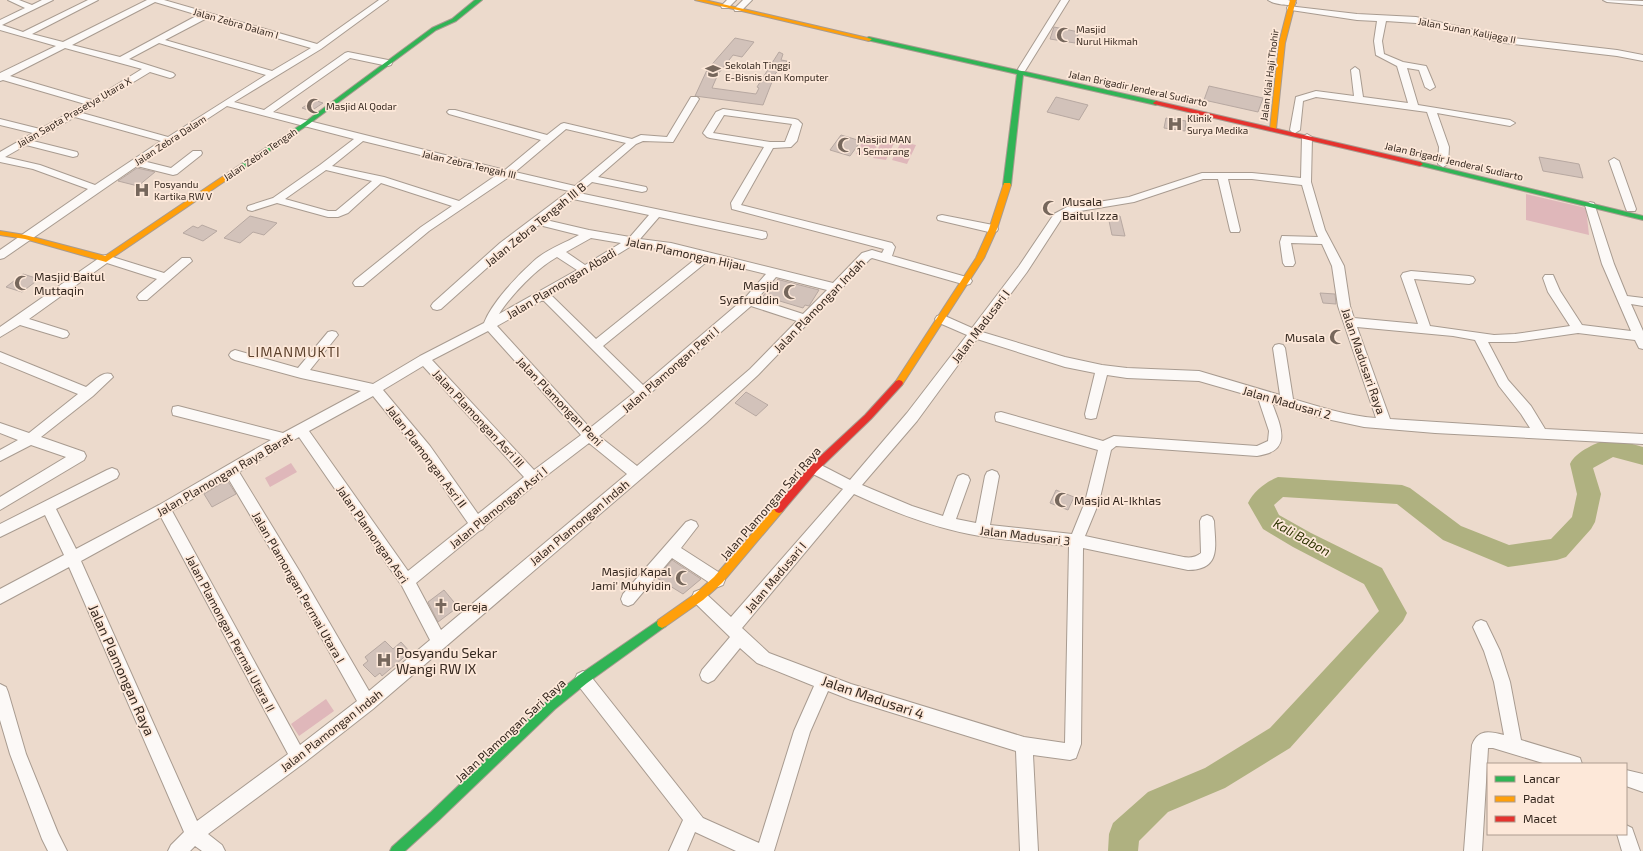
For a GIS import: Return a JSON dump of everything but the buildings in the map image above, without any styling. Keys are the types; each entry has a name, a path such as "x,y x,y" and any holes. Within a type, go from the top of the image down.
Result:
{"street":[{"path":"12,0 33,8"},
{"path":"0,23 49,0"},
{"path":"24,34 94,0"},
{"path":"1,77 154,0"},
{"name":"Jalan Zebra Dalam I","path":"154,0 318,47"},
{"name":"Jalan Zebra Dalam","path":"0,255 169,140 226,103 318,47 384,0"},
{"name":"Jalan Zebra Tengah","path":"0,334 106,259 307,123 434,29 454,20 479,0"},
{"name":"Jalan Brigadir Jenderal Sudiarto","path":"698,0 742,5 1021,71 1295,130 1443,164 1643,212"},
{"name":"Jalan Brigadir Jenderal Sudiarto","path":"716,0 729,3"},
{"path":"1021,71 1065,0"},
{"name":"Jalan Sunan Kalijaga II","path":"1272,0 1350,16 1416,20 1505,40 1617,52 1643,58"},
{"path":"1607,0 1642,5"},
{"name":"Jalan Kiai Haji Thohir","path":"1273,126 1282,43 1292,4"},
{"path":"121,60 205,15"},
{"path":"1382,18 1378,41 1380,55 1401,64 1423,68 1430,87"},
{"path":"0,26 170,75"},
{"path":"157,40 274,74"},
{"path":"265,113 348,55 388,63"},
{"path":"1401,64 1414,107"},
{"name":"Jalan Sapta Prasetya Utara X","path":"0,157 148,69"},
{"path":"1355,70 1359,99"},
{"name":"Jalan Plamongan Sari Raya","path":"396,851 435,816 551,705 584,679 699,597 718,580 814,468 898,385 980,258 993,228 1008,181 1021,71"},
{"path":"1,77 93,103"},
{"path":"1295,130 1298,101 1302,98 1316,94 1462,114 1510,123"},
{"path":"359,283 425,229 507,173 562,127 568,126 633,142 641,138 670,140 694,99"},
{"name":"Jalan Zebra Tengah III","path":"226,103 361,138 507,173 574,192"},
{"path":"1431,110 1444,147 1443,164"},
{"path":"452,112 549,139"},
{"path":"724,112 796,123 790,144 770,145 712,136 708,133 719,114 724,112"},
{"path":"73,114 169,140"},
{"path":"0,122 41,132"},
{"name":"Jalan Brigadir Jenderal Sudiarto","path":"1273,126 1307,137 1643,218"},
{"name":"Jalan Madusari Raya","path":"1307,137 1306,182 1318,224 1338,266 1344,306 1385,424"},
{"path":"252,208 277,200 324,167 361,138"},
{"path":"24,142 73,154"},
{"name":"Jalan Zebra Tengah III B","path":"437,306 504,246 574,192 633,142"},
{"path":"770,145 736,203 736,207 888,246 890,247 886,258"},
{"path":"136,162 173,172 197,153"},
{"path":"0,157 36,167 97,189"},
{"path":"1614,161 1631,209"},
{"path":"324,167 380,179 412,188 459,205"},
{"path":"1222,176 1235,230"},
{"name":"Jalan Madusari I","path":"708,675 736,632 851,487 912,416 965,329 1023,269 1058,216 1063,212 1077,208 1130,200 1193,178 1252,176 1306,182"},
{"path":"591,178 642,189"},
{"path":"277,200 328,214 333,214 344,211 380,179"},
{"path":"574,192 657,213 762,235"},
{"path":"1590,205 1608,264 1641,340"},
{"name":"Jalan Plamongan Abadi","path":"376,389 424,359 544,294 633,240 657,213"},
{"path":"942,218 993,228"},
{"name":"Jalan Plamongan Hijau","path":"537,221 589,234 671,247 706,257 774,272 835,288"},
{"path":"0,233 25,237 106,259 166,278"},
{"name":"Jalan Plamongan Abadi","path":"489,325 493,314 501,302 541,262 557,251 589,234"},
{"path":"1289,264 1285,242 1286,239 1325,241"},
{"path":"557,251 585,270"},
{"name":"Jalan Plamongan Indah","path":"177,851 194,834 298,757 367,703 735,389 754,372 866,256 872,254 966,281"},
{"path":"595,346 706,257"},
{"path":"143,297 186,261"},
{"name":"Jalan Plamongan Peni I","path":"589,435 618,414 749,301 774,272"},
{"path":"1426,330 1407,276 1411,275 1469,280"},
{"path":"1549,278 1554,292 1578,329"},
{"path":"544,294 643,393"},
{"path":"1623,299 1643,302"},
{"path":"749,301 805,319"},
{"name":"Jalan Madusari 2","path":"941,318 965,329 1014,347 1065,362 1102,370 1141,375 1199,376 1287,403 1344,418 1385,424 1643,439"},
{"path":"19,320 63,334"},
{"path":"1349,322 1479,336 1494,339 1515,338 1578,329 1641,340"},
{"name":"Jalan Plamongan Peni","path":"489,325 589,435 636,473"},
{"path":"301,373 332,335"},
{"path":"1479,336 1504,383 1526,410 1541,434"},
{"path":"1279,348 1287,403"},
{"path":"235,355 301,373 376,389"},
{"path":"0,357 88,393"},
{"name":"Jalan Plamongan Asri III","path":"424,359 533,478"},
{"path":"1091,414 1102,370"},
{"path":"0,456 30,439 106,377"},
{"name":"Jalan Plamongan Raya Barat","path":"0,597 73,559 284,439 376,389"},
{"name":"Jalan Plamongan Asri II","path":"376,389 425,450 478,524"},
{"path":"1001,417 1105,446 1114,441 1123,441 1257,451 1264,450 1274,444 1276,437 1276,431 1263,396"},
{"path":"178,411 284,439"},
{"path":"0,428 79,456 0,504"},
{"name":"Jalan Plamongan Asri","path":"301,430 407,581 439,642"},
{"name":"Jalan Plamongan Asri I","path":"407,581 533,478 589,435"},
{"path":"1076,541 1092,502 1105,446"},
{"name":"Jalan Madusari 3","path":"814,468 851,487 891,504 948,523 982,530 1076,541 1179,562 1200,563 1205,560 1208,555 1207,521"},
{"name":"Jalan Plamongan Permai Utara I","path":"230,470 295,577 367,703"},
{"path":"0,531 112,474"},
{"path":"982,530 992,476"},
{"path":"948,523 963,480"},
{"name":"Jalan Plamongan Raya","path":"48,507 73,559 194,834"},
{"name":"Jalan Plamongan Permai Utara II","path":"164,508 298,757"},
{"path":"628,599 691,526"},
{"name":"Jalan Madusari 4","path":"699,597 763,658 852,692 1024,745 1070,752 1073,744 1076,541"},
{"path":"671,549 718,580"},
{"path":"1481,627 1498,668 1514,746"},
{"path":"584,679 692,818 702,826 756,851"},
{"path":"765,851 802,731 824,681"},
{"path":"0,692 18,754 50,839 58,851"},
{"path":"1473,851 1480,745 1482,741 1486,739 1571,763"},
{"path":"1024,745 1029,851"},
{"path":"1627,778 1643,782"},
{"path":"678,851 692,818"},
{"path":"194,834 216,851"},
{"path":"1626,835 1631,851"}],"shaded area":[{"path":"866,135 881,139 871,157 856,154"},
{"path":"883,139 895,141 886,160 873,158"},
{"path":"901,142 916,145 907,164 892,160"},
{"path":"1526,194 1586,208 1589,235 1526,220"},
{"path":"291,463 297,472 270,487 265,478"},
{"path":"326,699 334,711 299,736 291,724"}],"waterway":[{"name":"Kali Babon","path":"1123,851 1124,834 1158,802 1215,778 1280,738 1394,613 1373,576 1302,540 1271,522 1260,503 1278,487 1402,495 1452,533 1508,556 1557,549 1583,522 1589,494 1581,464 1611,447 1643,456"}],"traffic: fast":[{"path":"227,177 307,123 434,29 454,20 479,0"},
{"path":"869,39 1156,103"},
{"path":"1007,185 1020,74"},
{"path":"1420,164 1643,218"},
{"path":"396,851 435,816 551,705 583,679 662,623"}],"traffic: slow":[{"path":"698,0 869,39"},
{"path":"1273,129 1282,43 1293,0"},
{"path":"0,233 25,237 106,259 227,177"},
{"path":"899,383 980,258 993,229 1007,185"},
{"path":"662,623 699,597 718,580 779,509"}],"traffic: jam":[{"path":"1156,103 1420,164"},
{"path":"779,509 814,468 868,417 899,383"}],"place":[{"name":"Masjid Nurul Hikmah","path":"1064,35"},
{"name":"Sekolah Tinggi E-Bisnis dan Komputer","path":"713,71"},
{"name":"Masjid Al Qodar","path":"314,106"},
{"name":"Klinik Surya Medika","path":"1175,124"},
{"name":"Masjid MAN 1 Semarang","path":"845,145"},
{"name":"Posyandu Kartika RW V","path":"142,190"},
{"name":"Musala Baitul Izza","path":"1050,208"},
{"name":"Masjid Baitul Muttaqin","path":"22,283"},
{"name":"Masjid Syafruddin","path":"791,292"},
{"name":"Musala","path":"1337,337"},
{"name":"Masjid Al-Ikhlas","path":"1062,500"},
{"name":"Masjid Kapal Jami' Muhyidin","path":"683,578"},
{"name":"Gereja","path":"441,606"},
{"name":"Posyandu Sekar Wangi RW IX","path":"384,660"}],"district":[{"name":"LIMANMUKTI","path":"294,351"}]}
